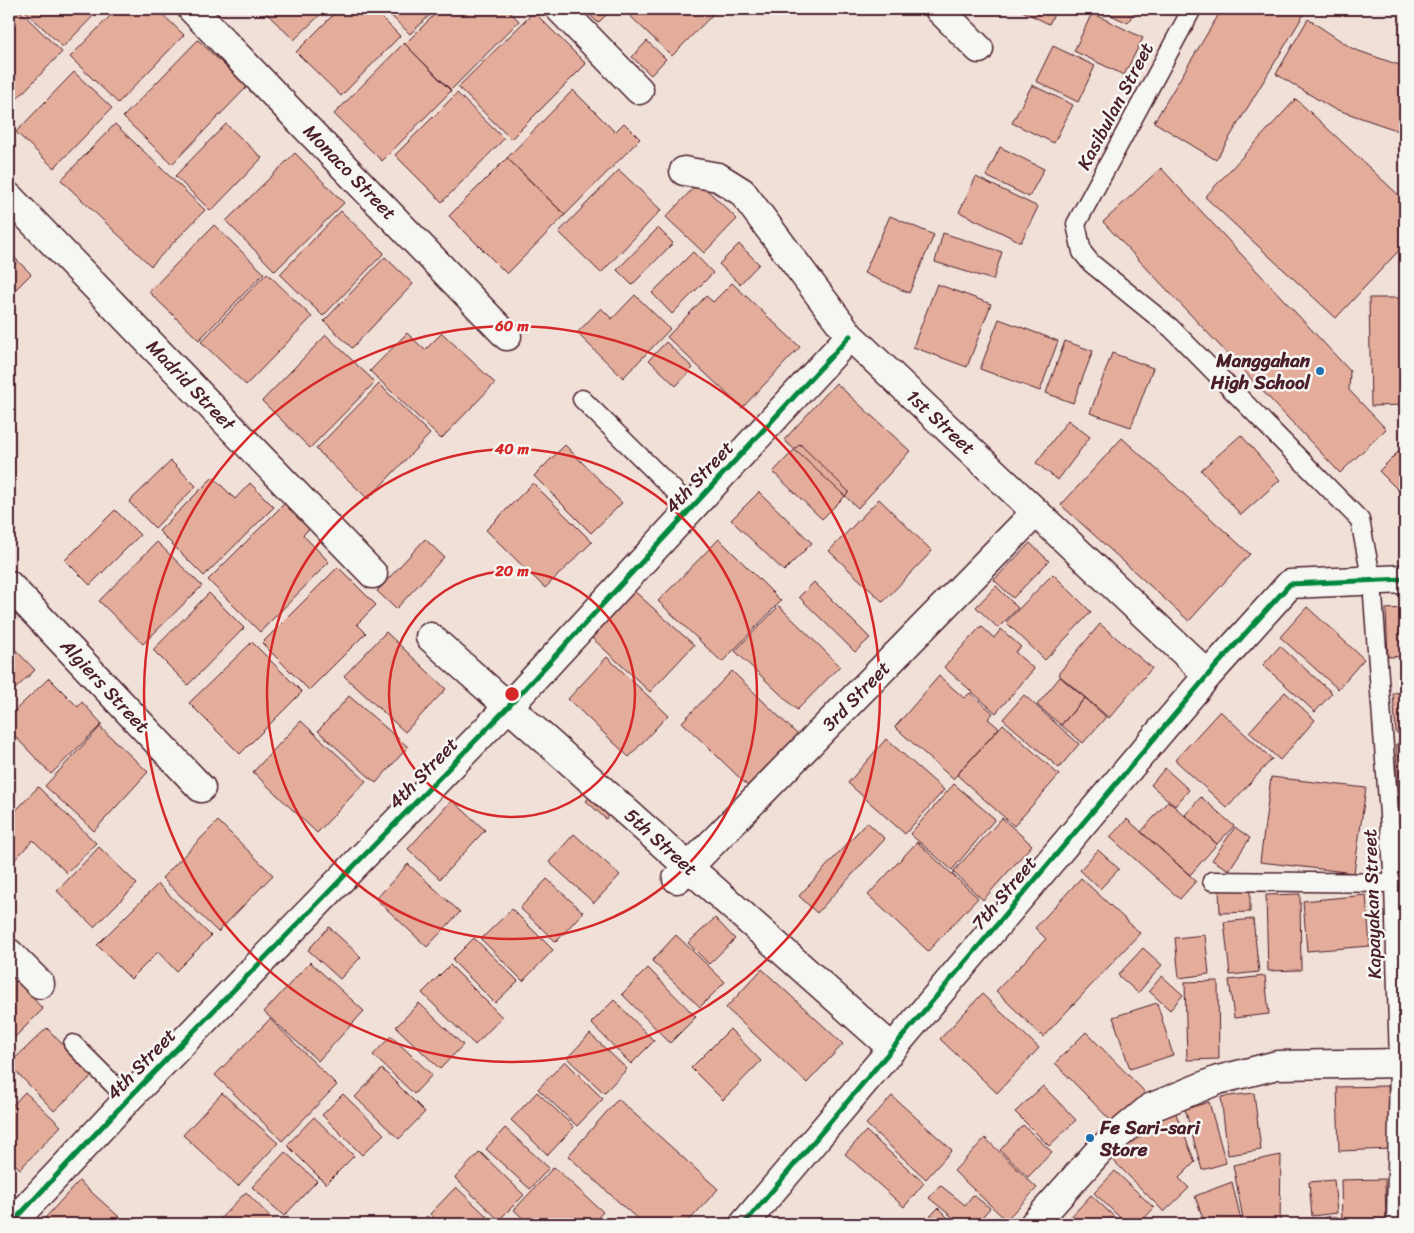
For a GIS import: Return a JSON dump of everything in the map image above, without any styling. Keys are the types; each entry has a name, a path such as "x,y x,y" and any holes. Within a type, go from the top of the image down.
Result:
{"street":[{"name":"Monaco Street","path":"192,9 507,336"},
{"path":"560,9 639,90"},
{"path":"939,9 979,49"},
{"name":"1st Street","path":"684,172 718,176 742,192 850,336 1208,675"},
{"name":"Madrid Street","path":"9,196 374,574"},
{"name":"4th Street","path":"11,1224 128,1099 509,706 850,336"},
{"name":"3rd Street","path":"683,873 1036,512"},
{"path":"1372,582 1405,580"},
{"name":"7th Street","path":"744,1224 1208,675 1290,584 1372,582"},
{"name":"Algiers Street","path":"9,585 201,788"},
{"name":"5th Street","path":"430,637 509,706 683,873 892,1048"},
{"path":"9,953 40,984"},
{"path":"1034,1224 1098,1151 1150,1108 1218,1080 1277,1064 1402,1063"}],"lane":[{"name":"Kasibulan Street","path":"1076,224 1192,9"},
{"name":"Kapayakan Street","path":"1076,224 1082,252 1091,263 1171,328 1360,520 1372,582 1394,883 1402,1063 1396,1224"},
{"path":"582,399 691,507"},
{"path":"1212,882 1394,883"},
{"path":"73,1044 128,1099"}],"building":[{"path":"18,9 62,52 9,107 9,19"},
{"path":"23,9 100,9 63,47"},
{"path":"117,9 157,9 184,35 118,103 70,57"},
{"path":"262,9 326,9 294,40"},
{"path":"339,9 373,9 400,36 341,96 296,52"},
{"path":"384,9 436,9 410,34"},
{"path":"440,9 507,9 519,21 451,90 405,44"},
{"path":"584,9 612,9 598,23"},
{"path":"623,9 718,9 672,56"},
{"path":"1018,9 1057,9 1049,24"},
{"path":"1098,9 1135,9 1128,23"},
{"path":"1222,9 1307,9 1216,160 1154,122"},
{"path":"534,12 586,64 511,139 458,87"},
{"path":"1092,13 1143,38 1124,75 1074,51"},
{"path":"1308,19 1353,49 1405,67 1405,133 1332,108 1276,74"},
{"path":"198,40 247,87 172,164 123,117"},
{"path":"647,41 666,59 651,75 632,57"},
{"path":"404,43 451,91 382,161 334,114"},
{"path":"1053,46 1095,66 1078,102 1036,81"},
{"path":"74,72 112,108 54,168 16,132"},
{"path":"1032,85 1073,105 1054,143 1012,123"},
{"path":"573,90 615,132 624,123 640,139 565,215 507,158"},
{"path":"457,93 504,139 442,202 395,155"},
{"path":"1296,99 1405,201 1405,244 1336,318 1205,197"},
{"path":"115,124 205,210 151,266 61,180"},
{"path":"226,124 262,158 211,211 175,176"},
{"path":"1000,147 1044,169 1029,197 986,176"},
{"path":"295,153 344,203 275,271 226,221"},
{"path":"507,158 565,215 507,274 449,216"},
{"path":"1161,168 1350,371 1349,390 1386,429 1340,473 1103,222"},
{"path":"619,170 661,210 601,273 559,232"},
{"path":"976,177 1038,207 1021,242 959,212"},
{"path":"699,182 737,219 704,253 666,217"},
{"path":"341,211 384,253 323,316 280,274"},
{"path":"890,216 934,235 909,293 864,273"},
{"path":"214,225 264,273 199,340 149,292"},
{"path":"658,228 673,243 632,285 617,270"},
{"path":"943,233 1002,252 993,280 935,262"},
{"path":"739,244 759,264 740,284 719,264"},
{"path":"9,252 31,274 9,296"},
{"path":"693,252 713,273 672,314 652,293"},
{"path":"385,257 413,284 352,348 324,321"},
{"path":"267,273 312,317 246,385 201,342"},
{"path":"732,283 800,347 742,408 667,337 706,296 713,302"},
{"path":"937,284 991,304 967,367 913,347"},
{"path":"635,295 670,329 623,378 577,333 601,308 612,319"},
{"path":"1369,298 1405,298 1405,405 1371,406"},
{"path":"999,319 1058,341 1040,391 980,369"},
{"path":"407,333 425,350 442,333 495,383 441,439 370,371"},
{"path":"326,335 375,382 310,448 262,401"},
{"path":"1065,341 1093,351 1073,403 1046,393"},
{"path":"666,342 693,368 676,386 649,360"},
{"path":"1112,353 1153,368 1131,427 1090,413"},
{"path":"836,383 910,451 858,508 784,440"},
{"path":"379,384 430,434 368,499 316,449"},
{"path":"1068,420 1090,437 1058,480 1036,463"},
{"path":"1241,435 1280,480 1241,515 1201,470"},
{"path":"1122,438 1250,554 1189,621 1061,505"},
{"path":"800,444 849,492 822,519 773,472"},
{"path":"565,445 622,503 591,533 534,476"},
{"path":"1405,445 1405,497 1379,471"},
{"path":"171,461 196,486 155,528 129,502"},
{"path":"213,477 235,499 250,483 274,507 204,576 159,531"},
{"path":"533,483 592,542 545,588 486,530"},
{"path":"759,492 812,543 784,571 731,520"},
{"path":"879,499 932,551 883,602 829,551"},
{"path":"286,502 311,527 303,535 329,562 260,632 208,580"},
{"path":"115,510 140,535 90,585 65,560"},
{"path":"425,539 444,557 396,609 377,591"},
{"path":"719,539 781,601 722,662 658,601"},
{"path":"157,542 202,586 143,644 99,601"},
{"path":"1030,543 1049,561 1013,598 994,580"},
{"path":"338,567 376,605 357,624 366,633 309,690 262,643"},
{"path":"1053,574 1091,612 1045,660 1006,622"},
{"path":"814,582 870,638 855,652 799,597"},
{"path":"996,586 1018,608 998,628 976,607"},
{"path":"632,589 694,645 650,692 589,635"},
{"path":"209,593 244,628 188,685 153,650"},
{"path":"779,606 840,666 797,710 735,651"},
{"path":"1307,607 1364,659 1338,689 1280,637"},
{"path":"1405,608 1405,656 1388,657 1386,609"},
{"path":"1100,624 1152,668 1109,718 1058,674"},
{"path":"981,626 994,638 1001,629 1021,647 1015,652 1034,669 996,713 944,667"},
{"path":"386,632 446,689 405,732 344,676"},
{"path":"252,642 302,692 240,754 189,703"},
{"path":"9,643 35,670 9,695"},
{"path":"1280,646 1332,693 1315,712 1263,665"},
{"path":"607,657 668,715 629,757 568,699"},
{"path":"1399,661 1405,661 1405,688 1400,688"},
{"path":"732,671 798,735 749,787 682,722"},
{"path":"939,676 964,698 970,693 993,713 988,719 999,728 953,779 895,727"},
{"path":"1060,677 1085,698 1061,725 1037,705"},
{"path":"49,678 78,707 82,702 102,724 51,774 9,730 9,716"},
{"path":"1285,692 1315,720 1280,760 1249,732"},
{"path":"1405,692 1405,733 1396,733 1393,693"},
{"path":"1024,695 1079,744 1059,768 1003,719"},
{"path":"349,696 408,747 376,783 318,731"},
{"path":"1085,698 1106,717 1083,743 1061,725"},
{"path":"1220,711 1272,759 1227,808 1175,760"},
{"path":"301,721 366,781 317,833 253,772"},
{"path":"1003,724 1059,775 1014,826 957,775"},
{"path":"100,727 148,772 94,831 45,786"},
{"path":"886,739 944,790 905,834 848,783"},
{"path":"1396,744 1405,744 1405,798 1398,798"},
{"path":"1165,768 1189,790 1175,806 1151,785"},
{"path":"1271,777 1366,788 1354,873 1260,862"},
{"path":"954,784 995,819 952,870 910,834"},
{"path":"38,787 96,843 67,873 33,840 9,866 9,818"},
{"path":"599,787 618,806 606,819 586,801"},
{"path":"1201,797 1234,826 1217,844 1185,815"},
{"path":"452,800 485,830 440,879 408,849"},
{"path":"1168,801 1217,844 1190,875 1141,832"},
{"path":"1002,818 1032,845 983,900 953,872"},
{"path":"1127,819 1196,881 1180,899 1110,837"},
{"path":"218,821 273,875 218,932 162,878"},
{"path":"867,822 885,839 817,913 799,896"},
{"path":"1235,827 1250,838 1229,870 1212,860"},
{"path":"574,834 620,875 594,903 549,862"},
{"path":"917,842 978,898 928,951 868,895"},
{"path":"1397,844 1405,844 1405,876 1398,876"},
{"path":"99,847 137,884 94,927 57,891"},
{"path":"1098,850 1119,869 1100,889 1080,870"},
{"path":"408,864 460,912 427,947 376,899"},
{"path":"1081,878 1140,933 1043,1037 996,991 1046,939 1035,928"},
{"path":"547,879 583,912 556,942 520,908"},
{"path":"158,884 211,936 176,971 158,952 131,979 97,945"},
{"path":"1219,890 1250,890 1250,912 1220,913"},
{"path":"1300,894 1301,970 1268,971 1266,895"},
{"path":"1366,895 1370,946 1307,951 1303,901"},
{"path":"512,909 553,950 523,981 481,939"},
{"path":"715,918 735,939 709,964 688,943"},
{"path":"1253,919 1259,972 1230,975 1224,922"},
{"path":"329,927 361,957 340,979 308,950"},
{"path":"676,935 725,982 700,1007 652,961"},
{"path":"1205,935 1209,974 1179,978 1175,938"},
{"path":"474,938 518,981 495,1003 452,960"},
{"path":"1143,948 1162,965 1138,993 1118,975"},
{"path":"310,962 364,1011 318,1061 264,1012"},
{"path":"450,965 502,1017 475,1045 422,993"},
{"path":"648,968 696,1017 670,1043 622,994"},
{"path":"762,969 843,1044 807,1083 726,1008"},
{"path":"9,973 43,1009 15,1037 12,1033 9,1036"},
{"path":"1162,976 1183,995 1170,1010 1149,991"},
{"path":"1265,976 1269,1014 1234,1018 1229,980"},
{"path":"1218,981 1219,1059 1187,1060 1185,982"},
{"path":"982,994 1039,1048 997,1093 940,1039"},
{"path":"614,1000 654,1041 631,1064 591,1023"},
{"path":"419,1003 463,1045 440,1069 396,1027"},
{"path":"1157,1003 1173,1055 1130,1069 1113,1017"},
{"path":"270,1019 337,1085 282,1141 215,1075"},
{"path":"47,1028 92,1076 54,1111 9,1064"},
{"path":"730,1029 761,1061 723,1100 691,1068"},
{"path":"1086,1032 1145,1092 1113,1123 1055,1063"},
{"path":"590,1034 627,1069 604,1093 567,1058"},
{"path":"391,1036 432,1075 414,1094 373,1055"},
{"path":"565,1061 603,1099 577,1126 538,1089"},
{"path":"382,1069 425,1112 399,1139 355,1097"},
{"path":"1043,1086 1076,1120 1049,1146 1015,1112"},
{"path":"1388,1086 1391,1149 1339,1151 1337,1087"},
{"path":"25,1092 61,1126 20,1169 9,1158 9,1109"},
{"path":"537,1092 574,1127 548,1155 511,1120"},
{"path":"222,1093 278,1143 238,1186 183,1135"},
{"path":"1254,1093 1261,1150 1228,1155 1221,1097"},
{"path":"343,1094 384,1134 362,1155 322,1115"},
{"path":"892,1096 952,1150 926,1179 866,1124"},
{"path":"618,1099 718,1189 686,1224 643,1224 568,1156"},
{"path":"1209,1102 1226,1163 1202,1170 1185,1109"},
{"path":"1174,1109 1195,1162 1179,1178 1189,1188 1164,1212 1111,1158 1134,1134 1139,1138"},
{"path":"314,1117 354,1156 326,1184 287,1145"},
{"path":"1023,1125 1052,1152 1028,1177 1000,1150"},
{"path":"505,1128 549,1168 530,1189 486,1149"},
{"path":"866,1131 924,1183 904,1207 845,1154"},
{"path":"985,1138 1037,1188 1006,1220 954,1171"},
{"path":"285,1152 317,1181 284,1216 252,1187"},
{"path":"480,1152 524,1195 499,1220 455,1178"},
{"path":"1281,1155 1280,1224 1244,1224 1233,1165"},
{"path":"554,1167 603,1212 592,1224 529,1224 514,1210"},
{"path":"1115,1171 1154,1208 1139,1224 1127,1224 1094,1193"},
{"path":"1385,1179 1386,1224 1342,1224 1341,1180"},
{"path":"1334,1180 1337,1213 1312,1216 1309,1182"},
{"path":"79,1181 127,1224 51,1224 45,1218"},
{"path":"1232,1182 1242,1224 1205,1224 1195,1196"},
{"path":"940,1185 965,1205 973,1195 990,1208 976,1224 961,1224 929,1198"},
{"path":"456,1187 495,1224 441,1224 430,1214"},
{"path":"246,1192 276,1223 215,1224"},
{"path":"1091,1195 1122,1224 1072,1224 1068,1220"},
{"path":"938,1208 954,1224 923,1224"},
{"path":"427,1216 436,1224 419,1224"},
{"path":"1325,1217 1338,1217 1339,1224 1325,1224"}],"cycle path":[{"path":"11,1224 128,1099 509,706 850,336"},
{"path":"744,1224 1208,675 1290,584 1405,579"}],"place":[{"name":"Manggahan High School","path":"1320,371"},
{"name":"Fe Sari-sari Store","path":"1090,1138"}]}
